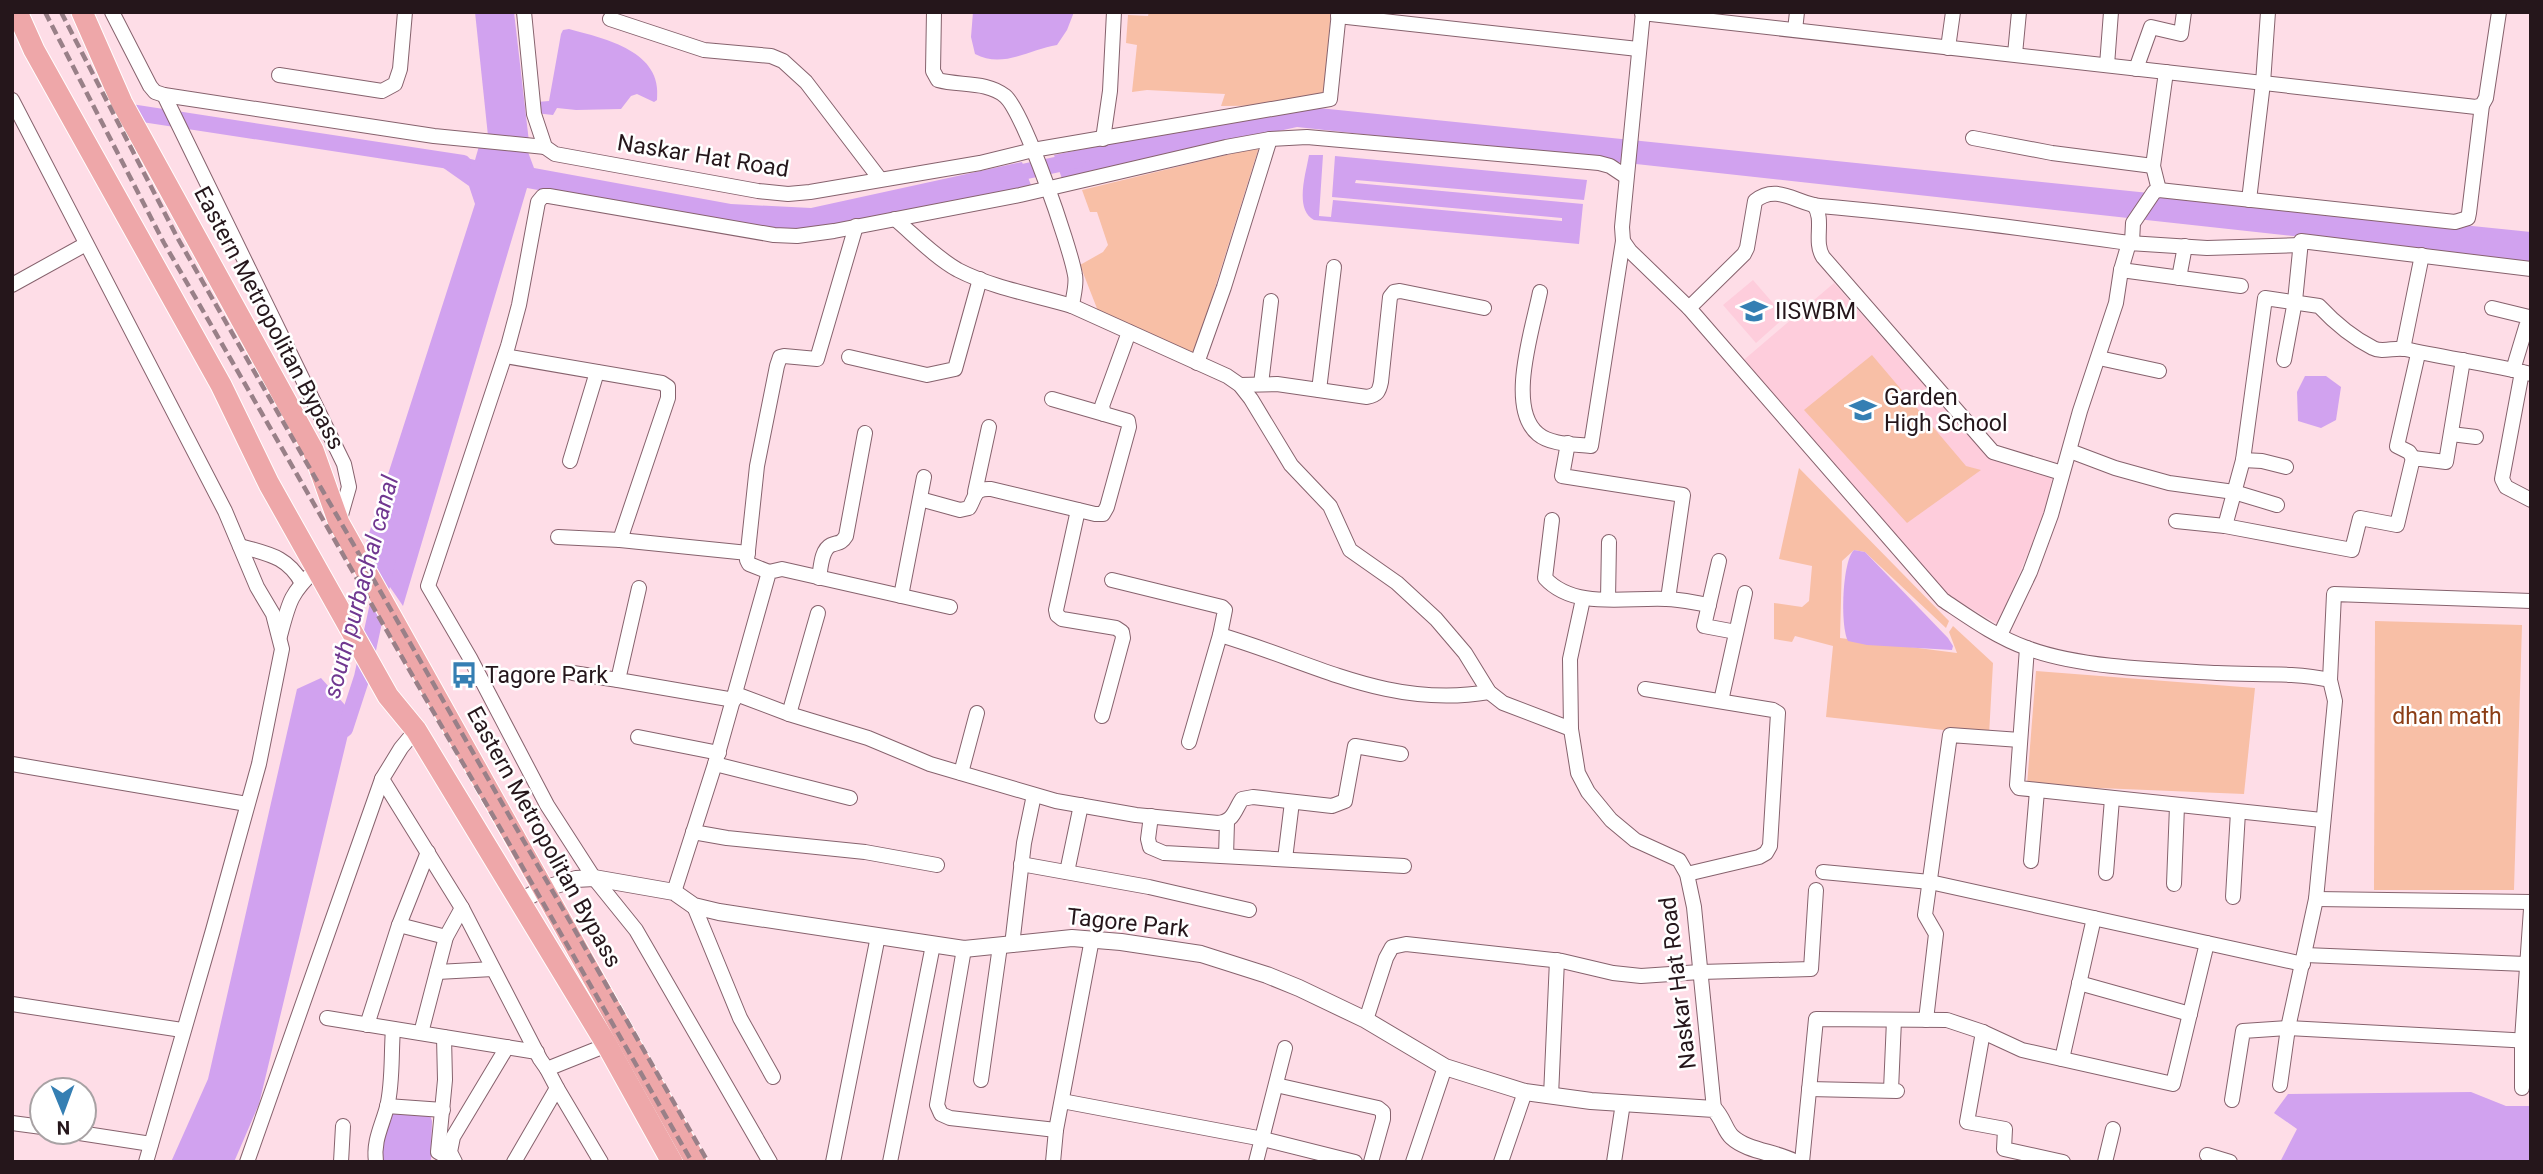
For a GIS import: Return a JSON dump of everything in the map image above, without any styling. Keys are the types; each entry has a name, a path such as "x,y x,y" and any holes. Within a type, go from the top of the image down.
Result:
{"main road":[{"path":"17,12 34,50 220,385 269,484 309,576 388,696 416,730 607,1045 672,1162"},
{"name":"Eastern Metropolitan Bypass","path":"82,12 122,103 313,450 339,523 696,1162"}],"street":[{"path":"112,12 150,86 155,92 164,95 344,464 349,487 339,523"},
{"path":"279,75 382,91 394,85 400,69 405,12"},
{"path":"524,12 534,114 545,147"},
{"path":"934,12 933,71 938,80 950,84 983,86 1005,96 1016,111 1046,185 1076,277 1072,306"},
{"path":"1103,139 1110,91 1114,12"},
{"path":"1795,30 1797,12"},
{"path":"1948,48 1953,12"},
{"path":"2015,54 2019,12"},
{"path":"2107,65 2111,12"},
{"path":"2136,69 2151,27 2181,34 2185,12"},
{"path":"2249,200 2263,83 2268,12"},
{"path":"2156,191 2463,221 2469,213 2482,104 2486,98 2499,12"},
{"path":"1540,292 1522,386 1525,416 1538,434 1553,441 1591,446 1623,241 1626,171 1642,13 1699,16 1948,48 2476,107 2482,104"},
{"path":"1339,14 1386,16 1638,49"},
{"name":"Naskar Hat Road","path":"164,95 434,135 520,143 545,147 555,154 579,159 778,193 810,192 1330,99 1339,14"},
{"path":"610,19 704,50 771,56 783,61 806,82 880,179"},
{"path":"2000,635 2030,572 2051,515 2080,411 2116,303 2133,223 2156,191 2153,166 2166,72"},
{"path":"12,100 225,511 257,587 273,614 282,649 259,764 146,1162"},
{"path":"1973,138 2052,153 2153,166"},
{"path":"770,1162 636,930 594,878 547,804 428,586 505,356 519,305 538,202 543,196 550,195 774,235 814,234 895,219 1269,139 1339,139 1599,163 1626,171"},
{"path":"1197,363 1224,287 1269,139"},
{"path":"1689,308 1747,248 1755,201 1770,193 1785,194 1814,205 1895,212 2131,242 2207,248 2301,245"},
{"path":"1814,205 1819,212 1818,249 1823,257 1993,452 2062,472"},
{"path":"895,219 941,259 980,279 1072,306 1227,376 1240,385 1292,465 1330,506 1350,550 1397,583 1436,619 1465,653 1489,692 1520,711 1571,729"},
{"path":"856,226 817,359 780,357 762,438 748,553 749,564 769,572 782,569 950,607"},
{"path":"1623,241 1689,308 1943,600 2000,635 2027,648 2078,662 2218,673 2310,676 2330,680"},
{"path":"2284,360 2295,301 2301,241 2531,269"},
{"path":"12,285 86,244"},
{"path":"2179,278 2185,246"},
{"path":"2176,521 2225,526 2352,550 2360,518 2398,525 2413,458 2409,452 2397,446 2422,255"},
{"path":"1319,390 1334,267"},
{"path":"2121,270 2241,286"},
{"path":"849,357 928,375 954,369 980,279"},
{"path":"1240,385 1261,384 1367,397 1374,395 1379,391 1390,297 1394,292 1484,308"},
{"path":"2225,526 2243,460 2265,298 2319,306 2332,320 2376,350 2410,351 2522,372"},
{"path":"1261,384 1271,301"},
{"path":"2492,308 2529,317 2522,372 2502,479 2506,487 2531,500"},
{"path":"1104,414 1102,406 1129,332"},
{"path":"505,356 662,383 668,387 668,398 620,540"},
{"path":"2099,358 2158,371"},
{"path":"2413,458 2445,462 2463,360"},
{"path":"570,461 597,372"},
{"path":"975,492 982,488 991,489 1103,514 1128,437 1128,421 1052,399"},
{"path":"920,499 960,510 968,508 975,492 989,427"},
{"path":"819,578 824,553 828,547 842,542 846,536 865,433"},
{"path":"2452,434 2476,437"},
{"path":"1568,443 1562,476 1683,495 1668,598"},
{"path":"2070,451 2115,468 2169,483 2234,492 2277,505"},
{"path":"2243,460 2286,467"},
{"path":"901,596 924,477"},
{"path":"1078,510 1056,610 1062,619 1116,628 1122,632 1123,638 1101,716"},
{"path":"1552,520 1545,578 1552,584 1583,598 1668,598 1709,605"},
{"path":"558,537 620,540 748,553"},
{"path":"1608,599 1609,542"},
{"path":"240,546 285,561 309,576 289,602 280,636"},
{"path":"1719,561 1704,626 1736,632"},
{"path":"674,892 717,759 769,572"},
{"path":"1112,580 1223,607 1220,635 1189,742"},
{"path":"618,680 639,588"},
{"path":"1721,701 1745,593"},
{"path":"2280,1085 2288,1028 2316,899 2335,701 2330,680 2334,594 2531,601"},
{"name":"Naskar Hat Road","path":"1583,598 1570,659 1571,729 1578,773 1588,792 1611,820 1635,840 1679,859 1687,873 1694,907 1714,1109 1722,1117 1729,1135 1743,1146 1782,1155 1794,1162"},
{"path":"789,714 818,613"},
{"path":"1220,635 1388,691 1435,697 1489,692"},
{"path":"2027,648 2017,785 2024,790 2322,820"},
{"path":"573,673 735,697 856,734 930,764 1081,806 1218,823 1227,822 1233,817 1242,799 1253,797 1332,806 1345,801 1355,746 1401,754"},
{"path":"1645,688 1778,713 1770,846 1759,857 1687,873"},
{"path":"961,773 977,713"},
{"path":"247,1162 385,772 416,730"},
{"path":"1926,1020 1936,934 1925,915 1950,735 2021,740"},
{"path":"638,737 850,798"},
{"path":"12,764 247,804"},
{"path":"385,772 462,908 537,1052 601,1162"},
{"path":"2031,860 2037,791"},
{"path":"981,1080 1034,795"},
{"path":"2106,873 2112,799"},
{"path":"1285,859 1292,802"},
{"path":"1067,872 1081,806"},
{"path":"2174,884 2177,806"},
{"path":"2233,897 2238,812"},
{"path":"1151,816 1148,839 1150,847 1156,851 1404,866"},
{"path":"1226,856 1227,822"},
{"path":"693,832 865,852 937,865"},
{"path":"367,1025 399,925 428,852"},
{"path":"1021,864 1184,894 1249,910"},
{"path":"1823,872 1930,883 2207,943 2304,960 2526,964"},
{"name":"Tagore Park","path":"520,901 539,883 594,878 674,892 694,906 719,912 964,949 1049,939 1093,939 1175,949 1225,960 1289,984 1366,1020 1445,1067 1525,1092 1623,1103 1714,1109"},
{"path":"1366,1020 1386,958 1392,947 1406,944 1557,960 1613,973 1641,976 1811,969 1816,890"},
{"path":"2316,899 2531,902"},
{"path":"694,906 740,1018 772,1077"},
{"path":"421,1033 446,937 462,908"},
{"path":"2522,1088 2526,1040 2526,964 2531,909"},
{"path":"2062,1059 2094,918"},
{"path":"399,925 446,937"},
{"path":"833,1162 878,936"},
{"path":"1053,1162 1056,1130 1093,939"},
{"path":"1802,1162 1816,1019 1947,1020 1983,1032 2022,1051 2174,1084 2207,943"},
{"path":"890,1162 933,945"},
{"path":"964,949 937,1105 941,1114 950,1118 1056,1130"},
{"path":"1551,1096 1557,960"},
{"path":"437,972 493,969"},
{"path":"2080,983 2190,1014"},
{"path":"12,1004 182,1030"},
{"path":"327,1018 537,1052"},
{"path":"1809,1089 1894,1091 1894,1020"},
{"path":"2232,1100 2243,1031 2288,1028 2526,1040"},
{"path":"376,1162 378,1131 387,1106 393,1029"},
{"path":"1983,1032 1967,1122 2006,1129 2004,1149 2063,1162"},
{"path":"444,1037 443,1110 437,1157 454,1162"},
{"path":"547,1069 607,1045"},
{"path":"454,1162 450,1152 453,1137 507,1047"},
{"path":"1256,1162 1285,1048"},
{"path":"1413,1162 1445,1067"},
{"path":"1276,1085 1378,1108 1383,1112 1384,1119 1371,1162"},
{"path":"514,1162 557,1088"},
{"path":"1501,1162 1525,1092"},
{"path":"1062,1101 1263,1139 1352,1162"},
{"path":"1614,1162 1623,1103"},
{"path":"387,1106 443,1110"},
{"path":"341,1162 343,1126"},
{"path":"2105,1162 2113,1129"},
{"path":"98,1136 151,1144"},
{"path":"2207,1155 2230,1162"}],"shaded area":[{"path":"475,12 514,12 529,142 488,136"},
{"path":"973,12 1074,12 1057,45 1016,57 996,59 975,54 971,37"},
{"path":"569,29 615,43 642,59 651,70 656,83 657,100 654,102 637,94 631,96 621,109 557,108 553,115 535,113 537,102 549,101 561,34 563,30"},
{"path":"1309,107 2531,232 2531,262 1297,127 1062,179 1054,155 1266,112"},
{"path":"479,146 528,152 534,168 731,204 811,208 1022,162 1031,185 829,233 777,233 527,188 403,606 364,549 475,204 469,186 442,167 441,152 475,160"},
{"path":"1309,155 1323,155 1319,216 1331,217 1333,200 1562,221 1562,218 1332,197 1335,156 1587,180 1584,200 1356,180 1355,183 1583,204 1579,244 1314,220 1304,208 1303,200"},
{"name":"IISWBM","path":"1753,280 1785,317 1756,343 1723,305"},
{"name":"Garden High School","path":"1834,283 1987,456 2053,473 2045,513 1998,624 1944,593 1739,364"},
{"path":"2305,376 2326,376 2341,387 2336,420 2321,428 2298,421 2297,392"},
{"path":"1854,550 1865,552 1948,638 1953,646 1952,650 1867,645 1848,641 1845,634 1843,594 1847,567"},
{"path":"321,678 353,714 259,1104 234,1162 171,1162 208,1079 297,689"},
{"path":"2471,1092 2506,1106 2531,1106 2531,1162 2280,1162 2297,1129 2274,1113 2288,1094"},
{"path":"388,1111 430,1115 431,1162 382,1162 381,1145"}],"green space":[{"path":"1149,12 1331,12 1323,105 1221,106 1225,94 1147,90 1132,92 1137,45 1126,43 1128,15 1148,16"},
{"path":"1259,147 1194,355 1098,311 1080,265 1103,252 1108,245 1097,212 1090,212 1082,190"},
{"path":"1872,355 1966,466 1981,470 1907,523 1804,410"},
{"path":"1799,468 1949,621 1946,628 1865,552 1854,550 1842,561 1840,638 1957,653 1949,632 1953,626 1993,663 1989,735 1826,717 1833,646 1795,636 1792,642 1774,639 1774,603 1802,607 1809,601 1812,566 1779,559"},
{"name":"dhan math","path":"2375,621 2522,625 2514,890 2374,890"},
{"path":"2036,671 2255,688 2244,794 2027,785"}],"waterway":[{"path":"130,112 463,163"},
{"path":"1004,176 1078,160"},
{"name":"south purbachal canal","path":"345,729 362,677 388,558"}],"railway":[{"path":"45,12 164,243 692,1162"},
{"path":"61,12 177,237 708,1162"}],"place":[{"name":"IISWBM","path":"1754,311"},
{"name":"Garden High School","path":"1863,410"},
{"name":"Tagore Park","path":"464,675"}]}
